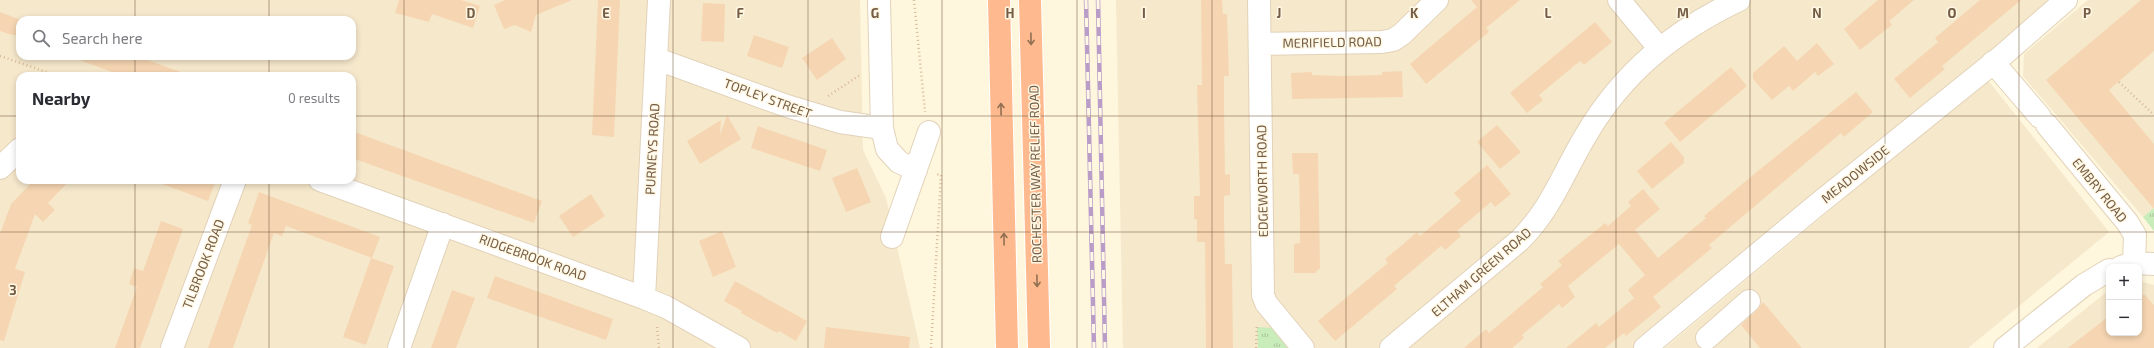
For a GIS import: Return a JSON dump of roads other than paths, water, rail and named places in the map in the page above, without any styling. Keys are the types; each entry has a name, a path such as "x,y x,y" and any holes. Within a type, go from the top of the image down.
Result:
{"highway":[{"path":"999,0 1007,348"},
{"name":"ROCHESTER WAY RELIEF ROAD","path":"1030,0 1039,348"}],"street":[{"name":"PURNEYS ROAD","path":"644,298 660,0"},
{"path":"879,0 882,128 887,149 899,162 916,170"},
{"name":"EDGEWORTH ROAD","path":"1259,0 1263,295 1266,303 1303,348"},
{"name":"MERIFIELD ROAD","path":"1260,44 1382,42 1393,40 1438,0"},
{"path":"1619,0 1659,48"},
{"name":"ELTHAM GREEN ROAD","path":"1391,348 1537,224 1550,204 1587,133 1602,110 1628,78 1659,48 1707,15 1739,0"},
{"name":"MEADOWSIDE","path":"1645,348 1813,208 1993,62 2066,0"},
{"name":"TOPLEY STREET","path":"657,59 817,115 840,122 882,128"},
{"name":"EMBRY ROAD","path":"1993,62 2127,222 2135,235 2136,264"},
{"path":"892,236 929,132"},
{"path":"0,168 16,153"},
{"name":"TILBROOK ROAD","path":"172,348 234,184"},
{"name":"RIDGEBROOK ROAD","path":"331,184 644,298 666,307 739,348"},
{"path":"399,348 443,224"},
{"path":"2005,348 2084,285 2106,272"},
{"path":"1706,345 1749,301"}],"railway":[{"path":"1086,0 1094,348"},
{"path":"1098,0 1105,348"}]}
